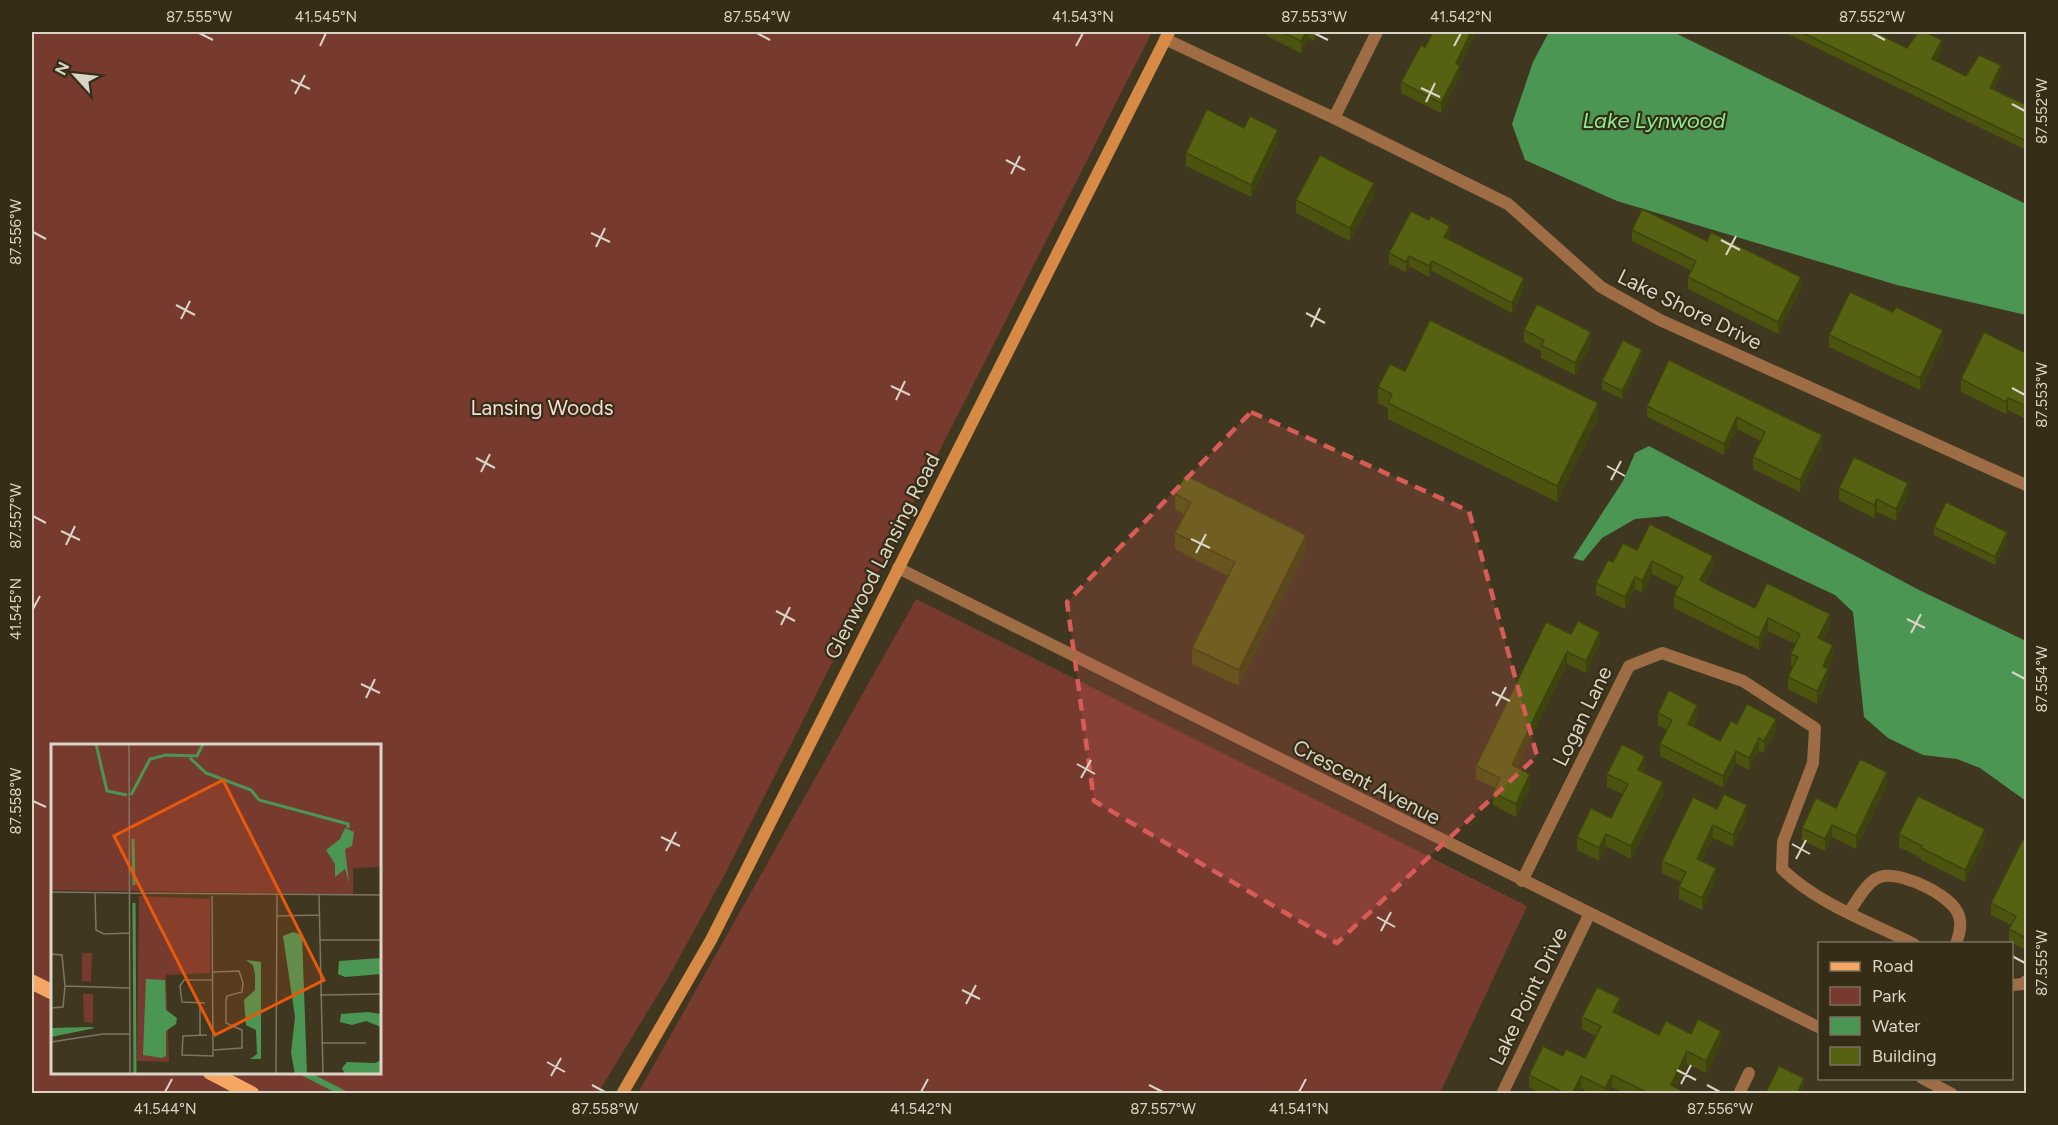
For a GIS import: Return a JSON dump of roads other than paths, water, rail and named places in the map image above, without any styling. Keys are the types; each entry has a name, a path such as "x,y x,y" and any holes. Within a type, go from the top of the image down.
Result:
{"main road":[{"name":"Glenwood Lansing Road","path":"622,1094 711,940 1167,35"},
{"path":"32,982 51,992"},
{"path":"214,1074 252,1094"}],"street":[{"path":"1334,118 1377,32"},
{"name":"Lake Shore Drive","path":"1167,35 1508,204 1600,287 1660,320 2026,485"},
{"name":"Crescent Avenue","path":"898,568 1589,915 1818,1027"},
{"name":"Logan Lane","path":"1522,881 1629,666 1662,653 1743,681 1815,728 1813,763 1782,842 1782,869 1795,882 1910,942"},
{"path":"1849,912 1871,882 1884,876 1906,880 1931,889 1949,901 1959,915 1960,931 1957,942"},
{"name":"Lake Point Drive","path":"1502,1094 1589,915"},
{"path":"1739,1094 1749,1073"},
{"path":"1926,1080 1952,1094"}],"water":[{"name":"Lake Lynwood","path":"1549,32 1673,32 2026,204 2026,315 1897,285 1617,201 1525,160 1512,124 1533,62"},
{"path":"1649,446 1919,590 2026,641 2026,801 1980,768 1957,759 1923,755 1888,738 1864,717 1853,612 1835,595 1667,516 1635,519 1602,538 1583,561 1573,558 1623,481 1635,453"}],"waterway":[{"path":"306,1074 345,1094"}],"park label":[{"name":"Lansing Woods","path":"542,407"}]}
